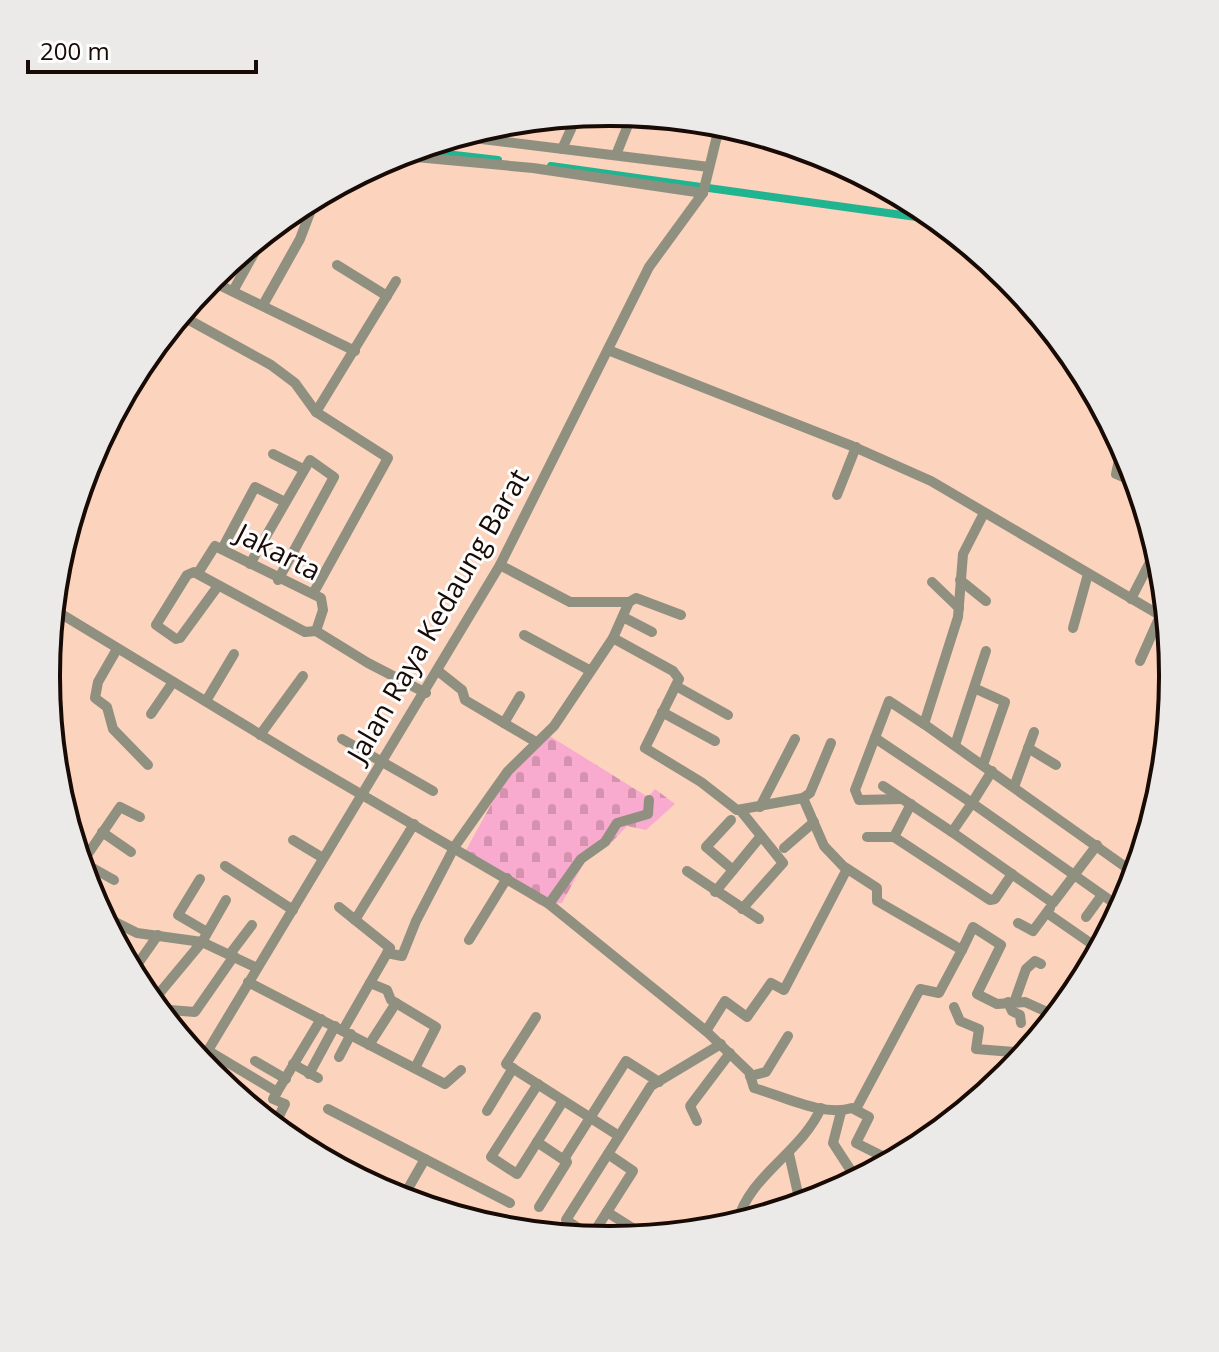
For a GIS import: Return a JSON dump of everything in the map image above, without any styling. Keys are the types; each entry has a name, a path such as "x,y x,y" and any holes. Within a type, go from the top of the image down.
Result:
{"street":[{"path":"616,155 627,127"},
{"path":"562,149 571,128"},
{"path":"428,158 508,164 704,190 716,137"},
{"path":"485,141 616,155 708,170"},
{"path":"508,164 510,145"},
{"name":"Jalan Raya Kedaung Barat","path":"207,1050 360,794 426,693 500,565 649,267 704,190"},
{"path":"263,305 300,239 309,216"},
{"path":"233,291 250,260"},
{"path":"337,265 387,296"},
{"path":"316,412 396,281"},
{"path":"222,286 355,351"},
{"path":"191,321 271,365 295,383 316,412 388,458 314,592"},
{"path":"608,350 856,447 931,481 1155,613"},
{"path":"837,495 856,447"},
{"path":"273,454 334,475 278,580"},
{"path":"250,564 306,465"},
{"path":"222,549 257,486 285,502"},
{"path":"924,724 959,608 963,554 984,513"},
{"name":"Jakarta","path":"198,573 212,547 222,549 278,580 314,592 321,598 323,610 316,631"},
{"path":"500,565 570,602 629,602 636,598 681,615"},
{"path":"1131,599 1148,567"},
{"name":"Jakarta","path":"218,586 180,638 176,639 156,625 187,575 198,573 305,632 316,631 426,693"},
{"path":"1073,628 1088,574"},
{"path":"960,580 986,601"},
{"path":"932,582 959,608"},
{"path":"387,953 402,956 407,950 416,921 455,846 508,771 554,726 613,638 629,602"},
{"path":"64,616 549,904 721,1044 750,1076 754,1088 821,1108 841,1112 856,1109 869,1117 856,1143 879,1155"},
{"path":"623,617 652,632"},
{"path":"1140,661 1157,631"},
{"path":"524,635 589,670"},
{"path":"613,638 673,671 679,679 645,748 741,811 783,863 742,909"},
{"path":"117,649 98,682 95,698 107,707 113,729 148,765"},
{"path":"955,745 986,651"},
{"path":"206,701 234,654"},
{"path":"438,671 462,690 465,700 536,742"},
{"path":"260,735 303,676"},
{"path":"151,714 173,682"},
{"path":"676,686 728,715"},
{"path":"952,832 972,803 987,768 1005,702 974,688"},
{"path":"504,723 520,696"},
{"path":"906,801 859,800 855,790 889,701 1125,866"},
{"path":"662,712 715,741"},
{"path":"1014,787 1034,732"},
{"path":"875,738 1110,901"},
{"path":"342,739 433,791"},
{"path":"760,807 795,739"},
{"path":"741,811 803,798 811,792 831,743"},
{"path":"1028,748 1056,765"},
{"path":"883,786 1053,903"},
{"path":"803,798 824,846 847,869 877,888 877,901 962,950"},
{"path":"549,904 581,859 605,842 617,823 648,814 649,800"},
{"path":"894,837 906,801"},
{"path":"89,851 120,807 140,817"},
{"path":"731,820 706,847 733,870"},
{"path":"784,848 814,822"},
{"path":"355,920 414,824"},
{"path":"102,832 131,852"},
{"path":"715,892 761,836"},
{"path":"867,837 894,837 990,900 995,899 1012,874"},
{"path":"293,840 323,858"},
{"path":"1018,923 1033,931 1097,845"},
{"path":"225,866 293,910"},
{"path":"706,1031 725,1001 747,1017 771,983 784,990 847,869"},
{"path":"96,870 114,880"},
{"path":"687,871 759,919"},
{"path":"469,940 507,878"},
{"path":"200,879 178,915 205,937 257,968"},
{"path":"1086,917 1102,895"},
{"path":"160,992 205,937 226,900"},
{"path":"293,1064 314,1076 390,947 339,907"},
{"path":"1047,913 1090,942"},
{"path":"174,1010 195,1012 252,925"},
{"path":"121,927 158,935 205,937"},
{"path":"856,1109 920,989 938,993 973,927 1000,944 976,993 997,1004 1012,1001 1044,1012"},
{"path":"140,961 158,935"},
{"path":"1021,1023 1020,1015 1011,1011 1012,1001 1029,965 1035,961 1041,964"},
{"path":"248,982 447,1085 461,1070"},
{"path":"370,983 387,990 396,1003 436,1027 415,1068"},
{"path":"369,1045 396,1003"},
{"path":"954,1007 960,1021 979,1029 976,1049 1010,1052"},
{"path":"536,1017 506,1064 619,1136"},
{"path":"279,1115 285,1104 273,1099 321,1019"},
{"path":"339,1057 343,1030"},
{"path":"750,1076 766,1072 788,1036"},
{"path":"572,1224 566,1220 651,1086 721,1044"},
{"path":"207,1050 277,1092"},
{"path":"697,1121 690,1106 730,1053"},
{"path":"255,1061 286,1079"},
{"path":"564,1159 626,1061 659,1082"},
{"path":"487,1111 513,1068"},
{"path":"538,1084 491,1157 517,1174 563,1101"},
{"path":"742,1209 747,1197 800,1144 821,1108"},
{"path":"328,1109 510,1203"},
{"path":"841,1112 833,1143 848,1171"},
{"path":"537,1142 567,1162 539,1207"},
{"path":"599,1225 633,1171 608,1154"},
{"path":"789,1154 798,1192"},
{"path":"409,1187 425,1159"},
{"path":"607,1212 628,1225"}],"green space":[{"path":"548,735 648,797 655,789 675,804 646,830 627,826 610,844 586,859 562,903 539,905 465,852 510,770"}],"waterway":[{"path":"441,153 498,160"},
{"path":"551,166 910,216"}]}
